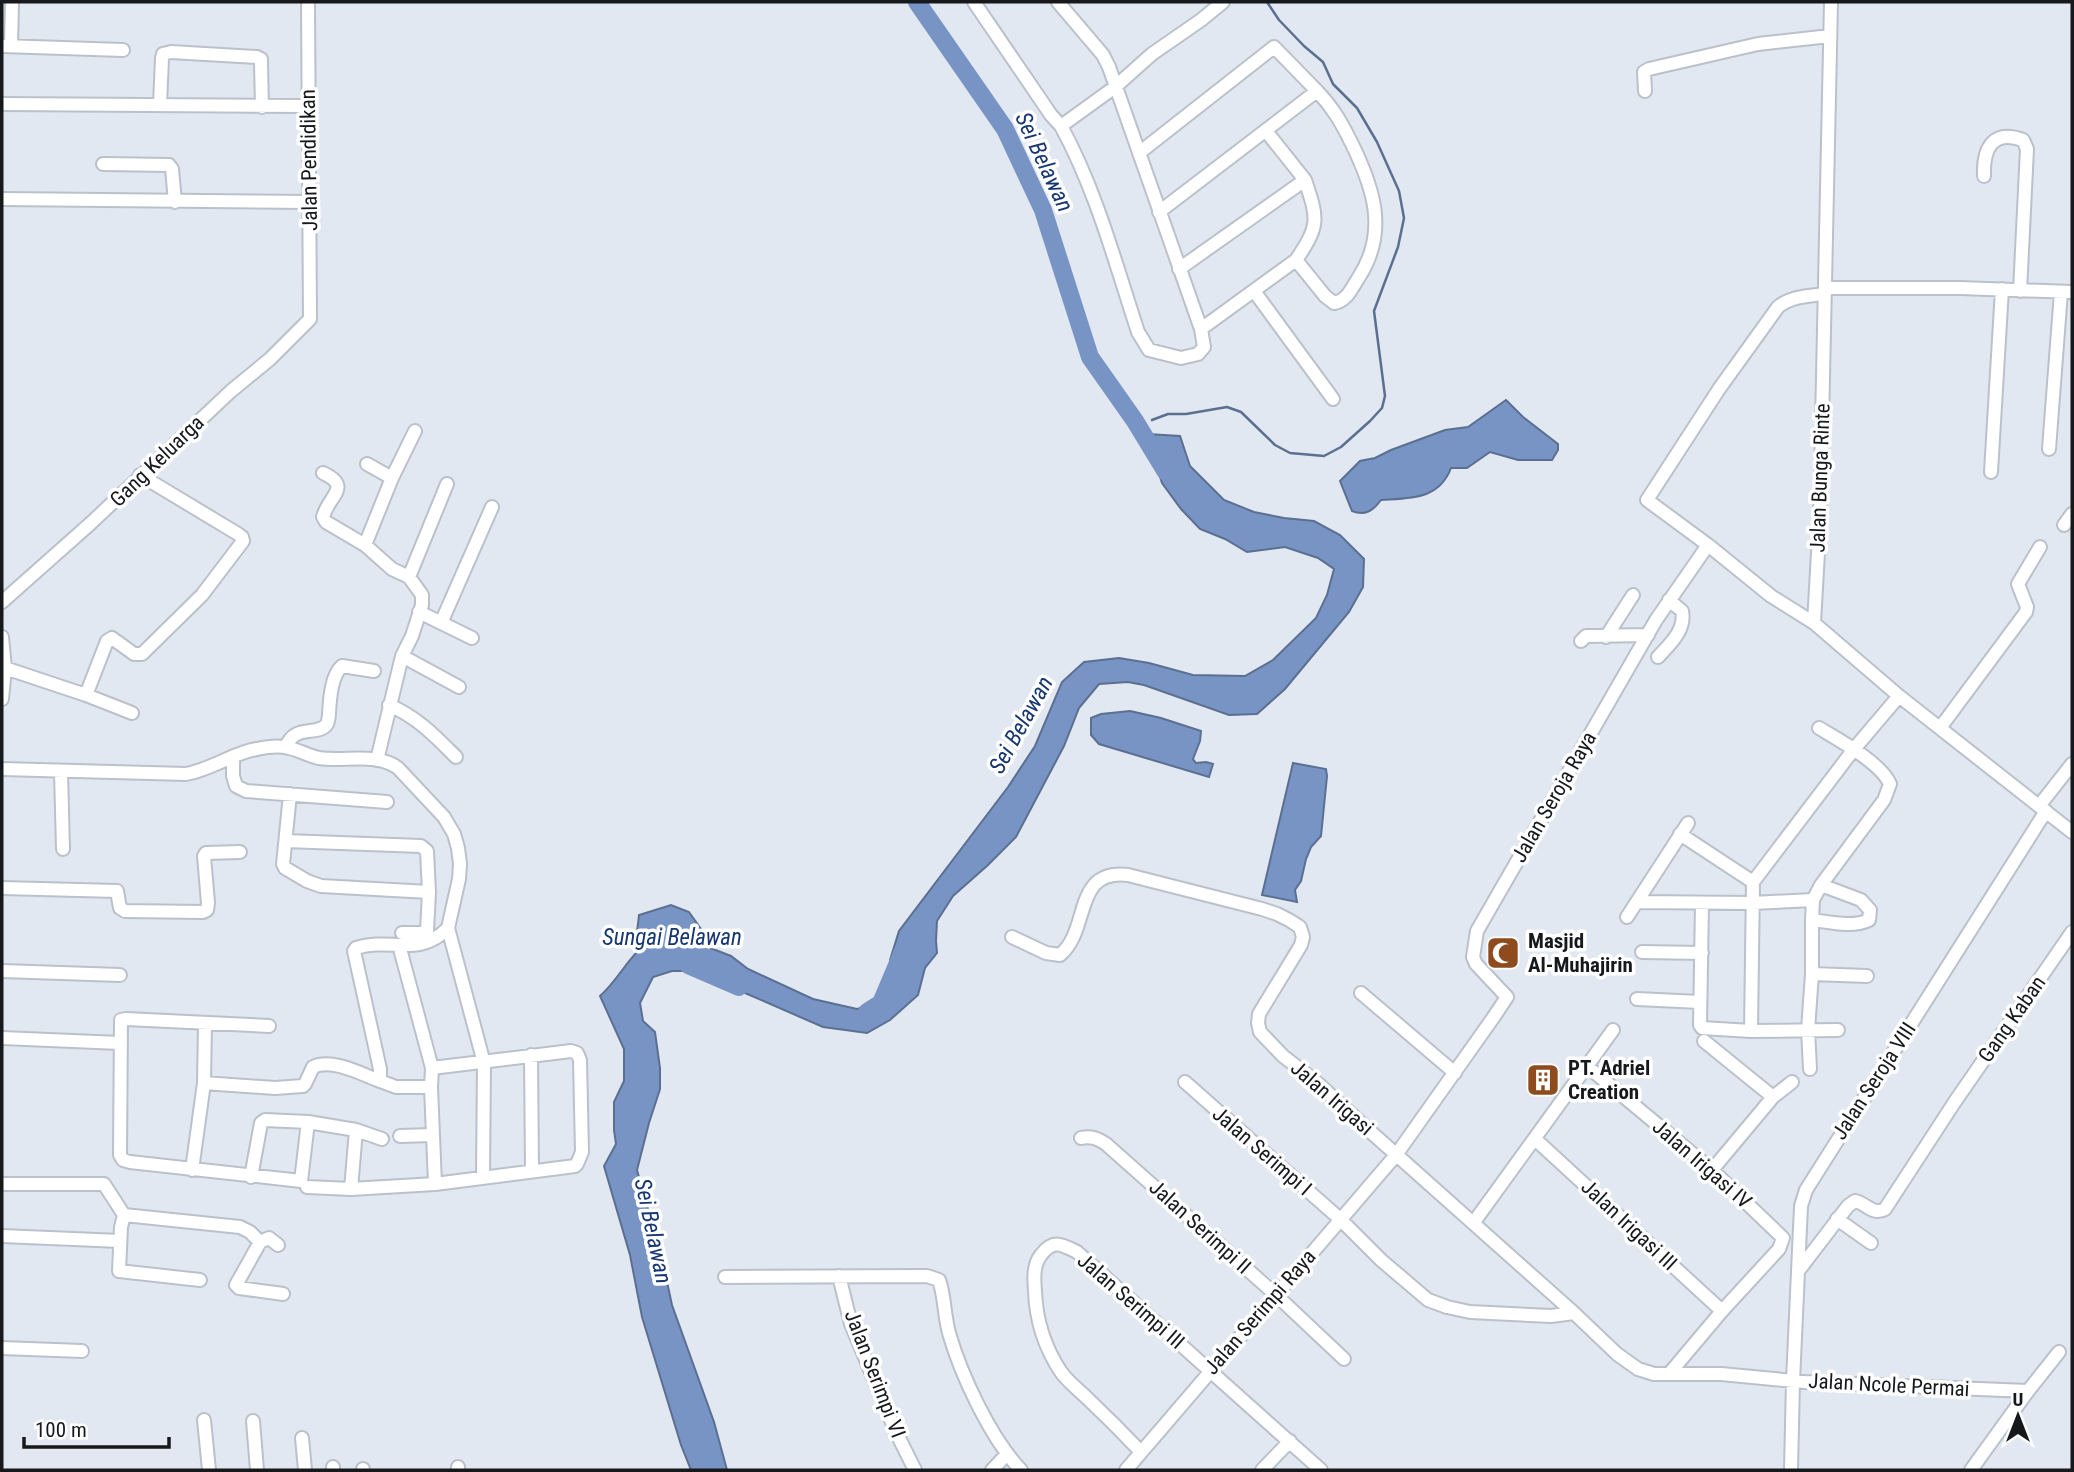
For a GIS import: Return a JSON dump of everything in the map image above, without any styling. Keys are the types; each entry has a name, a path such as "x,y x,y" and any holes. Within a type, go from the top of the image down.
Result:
{"street":[{"path":"12,2 6,46 123,50"},
{"name":"Jalan Pendidikan","path":"308,2 310,319"},
{"path":"974,2 1077,154 1138,332 1149,350 1181,358 1193,356 1204,348 1201,329 1109,67 1103,55 1058,2"},
{"path":"1060,126 1115,87 1152,54 1202,20 1223,2"},
{"name":"Jalan Bunga Rinte","path":"1814,623 1820,517 1830,2"},
{"path":"1645,91 1644,72 1648,69 1758,44 1830,36"},
{"path":"1139,153 1274,47 1334,108 1367,175 1377,216 1374,245 1362,273 1341,302 1334,303 1325,296 1296,260"},
{"path":"160,105 162,58 163,54 171,52 261,59 262,107"},
{"path":"1159,212 1317,91"},
{"path":"2,104 308,106"},
{"path":"1201,329 1296,260 1315,228 1314,207 1305,180 1266,131"},
{"path":"1984,176 1983,163 1992,141 2004,137 2022,140 2026,149 2020,291"},
{"path":"103,164 169,165 172,169 175,202"},
{"path":"1179,269 1305,180"},
{"path":"2,199 311,202"},
{"path":"1991,472 2002,289"},
{"path":"2049,449 2067,292 2002,289 1825,291 1785,301 1779,307 1719,389 1647,499 1771,596 1814,623 1899,696 2072,832"},
{"path":"1254,291 1333,399"},
{"name":"Gang Keluarga","path":"2,602 91,523 231,391 270,359 310,319"},
{"path":"365,545 392,478 415,431"},
{"path":"367,464 392,478"},
{"path":"323,473 335,479 338,484 323,512 326,522 365,545 393,569 409,577 422,594 423,600 412,636 401,656 377,760"},
{"path":"86,695 107,641 113,638 134,654 142,654 202,595 243,541 238,534 140,475"},
{"path":"409,577 447,484"},
{"path":"441,623 492,507"},
{"name":"Jalan Seroja Raya","path":"1396,1155 1507,996 1476,964 1473,957 1478,931 1648,635 1708,545"},
{"path":"1940,728 2026,612 2027,607 2018,584 2040,547"},
{"path":"1606,637 1633,595"},
{"path":"1658,657 1677,635 1683,622 1682,611 1669,600"},
{"path":"419,612 472,638"},
{"path":"1581,641 1587,636 1648,635"},
{"path":"2,637 5,668 2,698"},
{"path":"401,656 459,687"},
{"path":"286,747 294,734 327,725 337,670 342,666 374,671"},
{"path":"5,668 132,713"},
{"path":"1751,1031 1753,882 1854,749 1899,696"},
{"path":"389,705 424,726 456,757"},
{"path":"1810,1069 1808,1030 1814,900 1821,885 1884,800 1890,784 1888,778 1854,749 1819,727"},
{"path":"2,769 186,774 202,771 241,752 286,747 319,758 377,760 390,762 398,768 444,817 454,834 460,864 448,928 484,1063 483,1177"},
{"path":"233,758 233,776 239,788 246,791 387,802"},
{"name":"Jalan Seroja VIII","path":"1791,1470 1801,1206 1806,1190 2072,764"},
{"path":"61,772 62,849"},
{"path":"290,793 283,864 285,867 307,881 321,886 429,892"},
{"path":"1627,917 1684,828 1753,882"},
{"path":"286,841 421,846 427,851 427,931 400,939 367,944 354,951 380,1069 380,1081"},
{"path":"2,888 117,891 120,908 125,911 203,912 207,910 208,904 204,856 210,851 240,852"},
{"name":"Jalan Irigasi","path":"1012,937 1046,953 1060,955 1068,947 1089,891 1099,878 1113,873 1262,909 1289,920 1300,927 1303,937 1301,945 1259,1014 1258,1023 1260,1032 1283,1056 1314,1080 1474,1222 1630,1364 1654,1374 1721,1374 1793,1381"},
{"path":"1812,920 1847,924 1866,923 1869,920 1870,910 1861,900 1821,885"},
{"path":"1638,902 1752,903 1814,900"},
{"path":"1702,903 1702,1028 1751,1031 1838,1030"},
{"path":"400,939 429,943 448,928"},
{"name":"Gang Kaban","path":"1838,1219 1855,1201 1873,1210 1885,1209 2072,932"},
{"path":"400,939 432,1068 435,1184"},
{"path":"1642,952 1702,953"},
{"path":"2,971 120,975"},
{"path":"1812,974 1867,976"},
{"path":"1361,993 1455,1073"},
{"path":"1637,999 1700,1002"},
{"path":"269,1026 123,1019 120,1023 120,1155 123,1160 130,1162 301,1181 308,1122"},
{"path":"192,1170 204,1083 205,1023"},
{"path":"1474,1222 1613,1030"},
{"path":"2,1038 120,1043"},
{"path":"1704,1041 1773,1097"},
{"path":"307,1188 351,1189 435,1184 578,1164 582,1152 577,1053 571,1051 531,1055 432,1068"},
{"path":"531,1055 533,1171"},
{"path":"204,1083 275,1088 303,1086 313,1067 322,1064 346,1068 396,1087 431,1087"},
{"name":"Jalan Irigasi IV","path":"1587,1066 1712,1170 1783,1238"},
{"name":"Jalan Serimpi I","path":"1185,1083 1428,1300 1470,1312 1552,1315 1574,1313"},
{"path":"1712,1170 1773,1097 1792,1083"},
{"path":"251,1177 261,1124 265,1120 308,1122 356,1130 382,1139"},
{"path":"351,1189 356,1130"},
{"path":"400,1136 433,1135"},
{"name":"Jalan Serimpi II","path":"1081,1138 1097,1138 1106,1144 1344,1359"},
{"name":"Jalan Irigasi III","path":"1535,1139 1722,1311"},
{"name":"Jalan Serimpi Raya","path":"1126,1470 1396,1155"},
{"path":"2,1184 104,1184 124,1215 119,1271 200,1280"},
{"path":"124,1215 240,1227 255,1238 269,1238 278,1245"},
{"path":"1799,1270 1838,1219 1871,1243"},
{"path":"1669,1374 1779,1249 1783,1238 1800,1234"},
{"path":"2,1236 120,1241"},
{"path":"255,1238 236,1285 239,1288 283,1294"},
{"name":"Jalan Serimpi III","path":"1141,1452 1062,1373 1044,1339 1035,1305 1035,1270 1036,1261 1047,1247 1065,1245 1077,1252 1321,1470"},
{"name":"Jalan Serimpi VI","path":"839,1276 851,1324 878,1391 915,1470"},
{"path":"725,1277 927,1276 939,1280 948,1330 957,1360 1006,1455 1021,1470"},
{"path":"2,1348 82,1351"},
{"path":"1971,1470 2059,1352"},
{"name":"Jalan Ncole Permai","path":"1793,1381 2028,1391"},
{"path":"205,1420 209,1470"},
{"path":"253,1421 257,1470"},
{"path":"302,1438 304,1470"},
{"path":"1262,1470 1290,1441"},
{"path":"992,1470 1006,1455"}],"water":[{"path":"1506,400 1558,444 1558,450 1552,460 1518,460 1490,452 1467,468 1451,468 1446,478 1431,492 1381,500 1365,513 1352,511 1340,481 1360,461 1375,458 1445,430 1468,427"},
{"name":"Sungai Belawan","path":"1147,434 1180,436 1190,466 1224,500 1254,512 1314,521 1340,535 1364,559 1363,587 1349,612 1285,689 1257,714 1229,715 1144,685 1128,682 1099,684 1079,708 1064,746 1016,837 953,896 937,921 937,953 925,968 918,995 890,1020 867,1033 823,1027 745,993 714,976 696,971 672,971 653,977 640,1003 643,1021 655,1032 660,1089 637,1170 672,1305 714,1422 727,1470 691,1470 642,1317 630,1255 604,1166 616,1144 614,1102 624,1081 624,1049 600,996 643,946 637,932 639,915 671,905 689,912 701,929 700,944 731,956 748,969 813,999 857,1009 881,1002 895,978 890,960 899,931 1008,787 1035,746 1062,682 1084,662 1119,658 1193,675 1245,676 1273,660 1316,618 1327,595 1334,569 1318,558 1285,547 1247,552 1200,529 1162,483"},
{"path":"1130,711 1201,731 1193,759 1196,763 1213,764 1209,777 1099,744 1091,735 1091,718 1101,714"},
{"path":"1293,763 1326,769 1327,776 1321,836 1311,847 1306,859 1301,881 1295,890 1297,902 1262,895"}],"waterway":[{"name":"Sei Belawan","path":"917,2 1005,129 1043,210 1090,357 1135,421 1166,472"},
{"path":"1152,420 1168,414 1186,414 1227,407 1241,412 1275,445 1290,453 1324,456 1341,447 1382,408 1385,396 1374,311 1398,247 1404,218 1399,191 1377,142 1357,108 1333,84 1323,62 1279,20 1267,2"},
{"name":"Sei Belawan","path":"867,1012 881,1003 903,951"},
{"name":"Sei Belawan","path":"688,965 739,987"}],"place":[{"name":"Masjid Al-Muhajirin","path":"1503,953"},
{"name":"PT. Adriel Creation","path":"1543,1080"}]}
